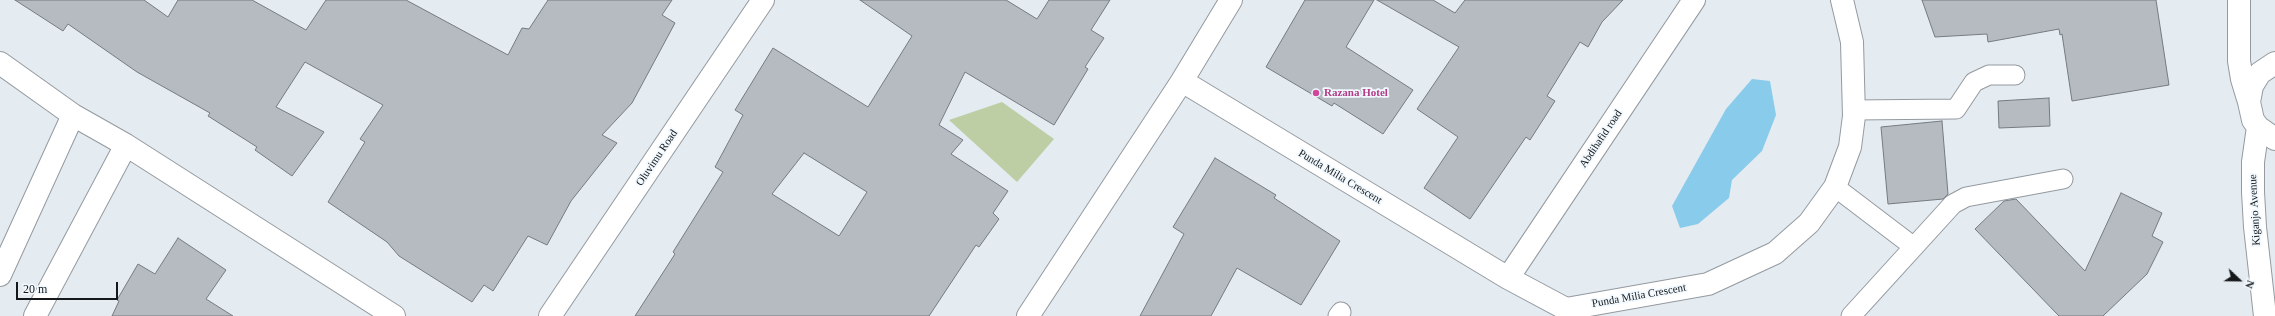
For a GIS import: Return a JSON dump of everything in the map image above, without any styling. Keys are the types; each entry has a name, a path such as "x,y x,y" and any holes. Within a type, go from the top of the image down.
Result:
{"street":[{"name":"Oluvimu Road","path":"550,316 763,0"},
{"path":"1028,316 1182,81 1231,0"},
{"name":"Abdihafid road","path":"1508,278 1694,0"},
{"name":"Punda Milia Crescent","path":"1182,81 1566,312 1708,284 1775,253 1810,223 1835,187 1850,147 1854,110 1852,42 1842,0"},
{"path":"2239,0 2240,61 2242,79 2253,120 2267,133"},
{"path":"0,63 74,115 126,145 394,316"},
{"path":"2249,102 2252,86 2260,73 2275,63"},
{"path":"0,274 74,115"},
{"name":"Kiganjo Avenue","path":"2265,316 2255,227 2253,162 2267,133"},
{"path":"35,316 126,145"}],"lane":[{"path":"1854,110 1956,109 1974,82 1988,75 2015,75"},
{"path":"1852,316 1943,214 1954,204 1966,197 2063,179"},
{"path":"1835,187 1914,247"}],"green space":[{"path":"1002,102 1054,139 1017,182 949,120"}],"water":[{"path":"1752,79 1770,81 1776,115 1762,151 1732,180 1729,198 1698,224 1680,228 1672,206 1726,109"}],"building":[{"path":"15,0 144,0 168,17 178,0 252,0 306,30 326,0 406,0 508,55 522,28 529,29 548,0 672,0 662,15 675,23 632,103 602,135 617,143 571,201 547,245 528,236 493,291 484,285 472,302 399,256 387,242 328,202 365,142 360,139 383,105 305,62 276,107 324,132 292,176 255,150 257,147 208,116 210,113 137,72 68,24 63,31"},
{"path":"860,0 1006,0 1037,19 1049,0 1110,0 1091,30 1104,38 1085,67 1088,69 1054,125 965,72 939,125 963,140 951,154 1008,191 993,213 999,219 979,247 976,245 929,316 635,316 675,254 673,252 723,172 715,167 743,115 735,110 773,48 868,107 912,36","holes":["804,153 867,192 839,236 772,194"]},
{"path":"1305,0 1374,0 1346,47 1413,90 1383,134 1334,103 1332,106 1266,67"},
{"path":"1377,0 1433,0 1455,13 1465,0 1623,0 1602,22 1588,47 1580,42 1547,96 1555,101 1530,140 1526,137 1470,219 1424,188 1458,137 1417,109 1459,47"},
{"path":"1922,0 2156,0 2169,85 2072,101 2062,34 2060,35 2059,29 1988,42 1987,34 1935,37"},
{"path":"2049,98 2050,126 1999,128 1998,101"},
{"path":"1942,121 1948,194 1943,199 1888,204 1881,127"},
{"path":"1215,158 1276,195 1274,198 1340,241 1301,305 1237,268 1211,316 1140,316 1184,234 1173,227"},
{"path":"2121,193 2162,213 2152,236 2163,242 2147,274 2103,316 2059,316 1975,229 2004,201 2016,199 2085,271"},
{"path":"178,238 226,270 206,299 233,316 112,316 119,301 117,300 138,264 155,274"}],"place":[{"name":"Razana Hotel","path":"1316,93"}]}
